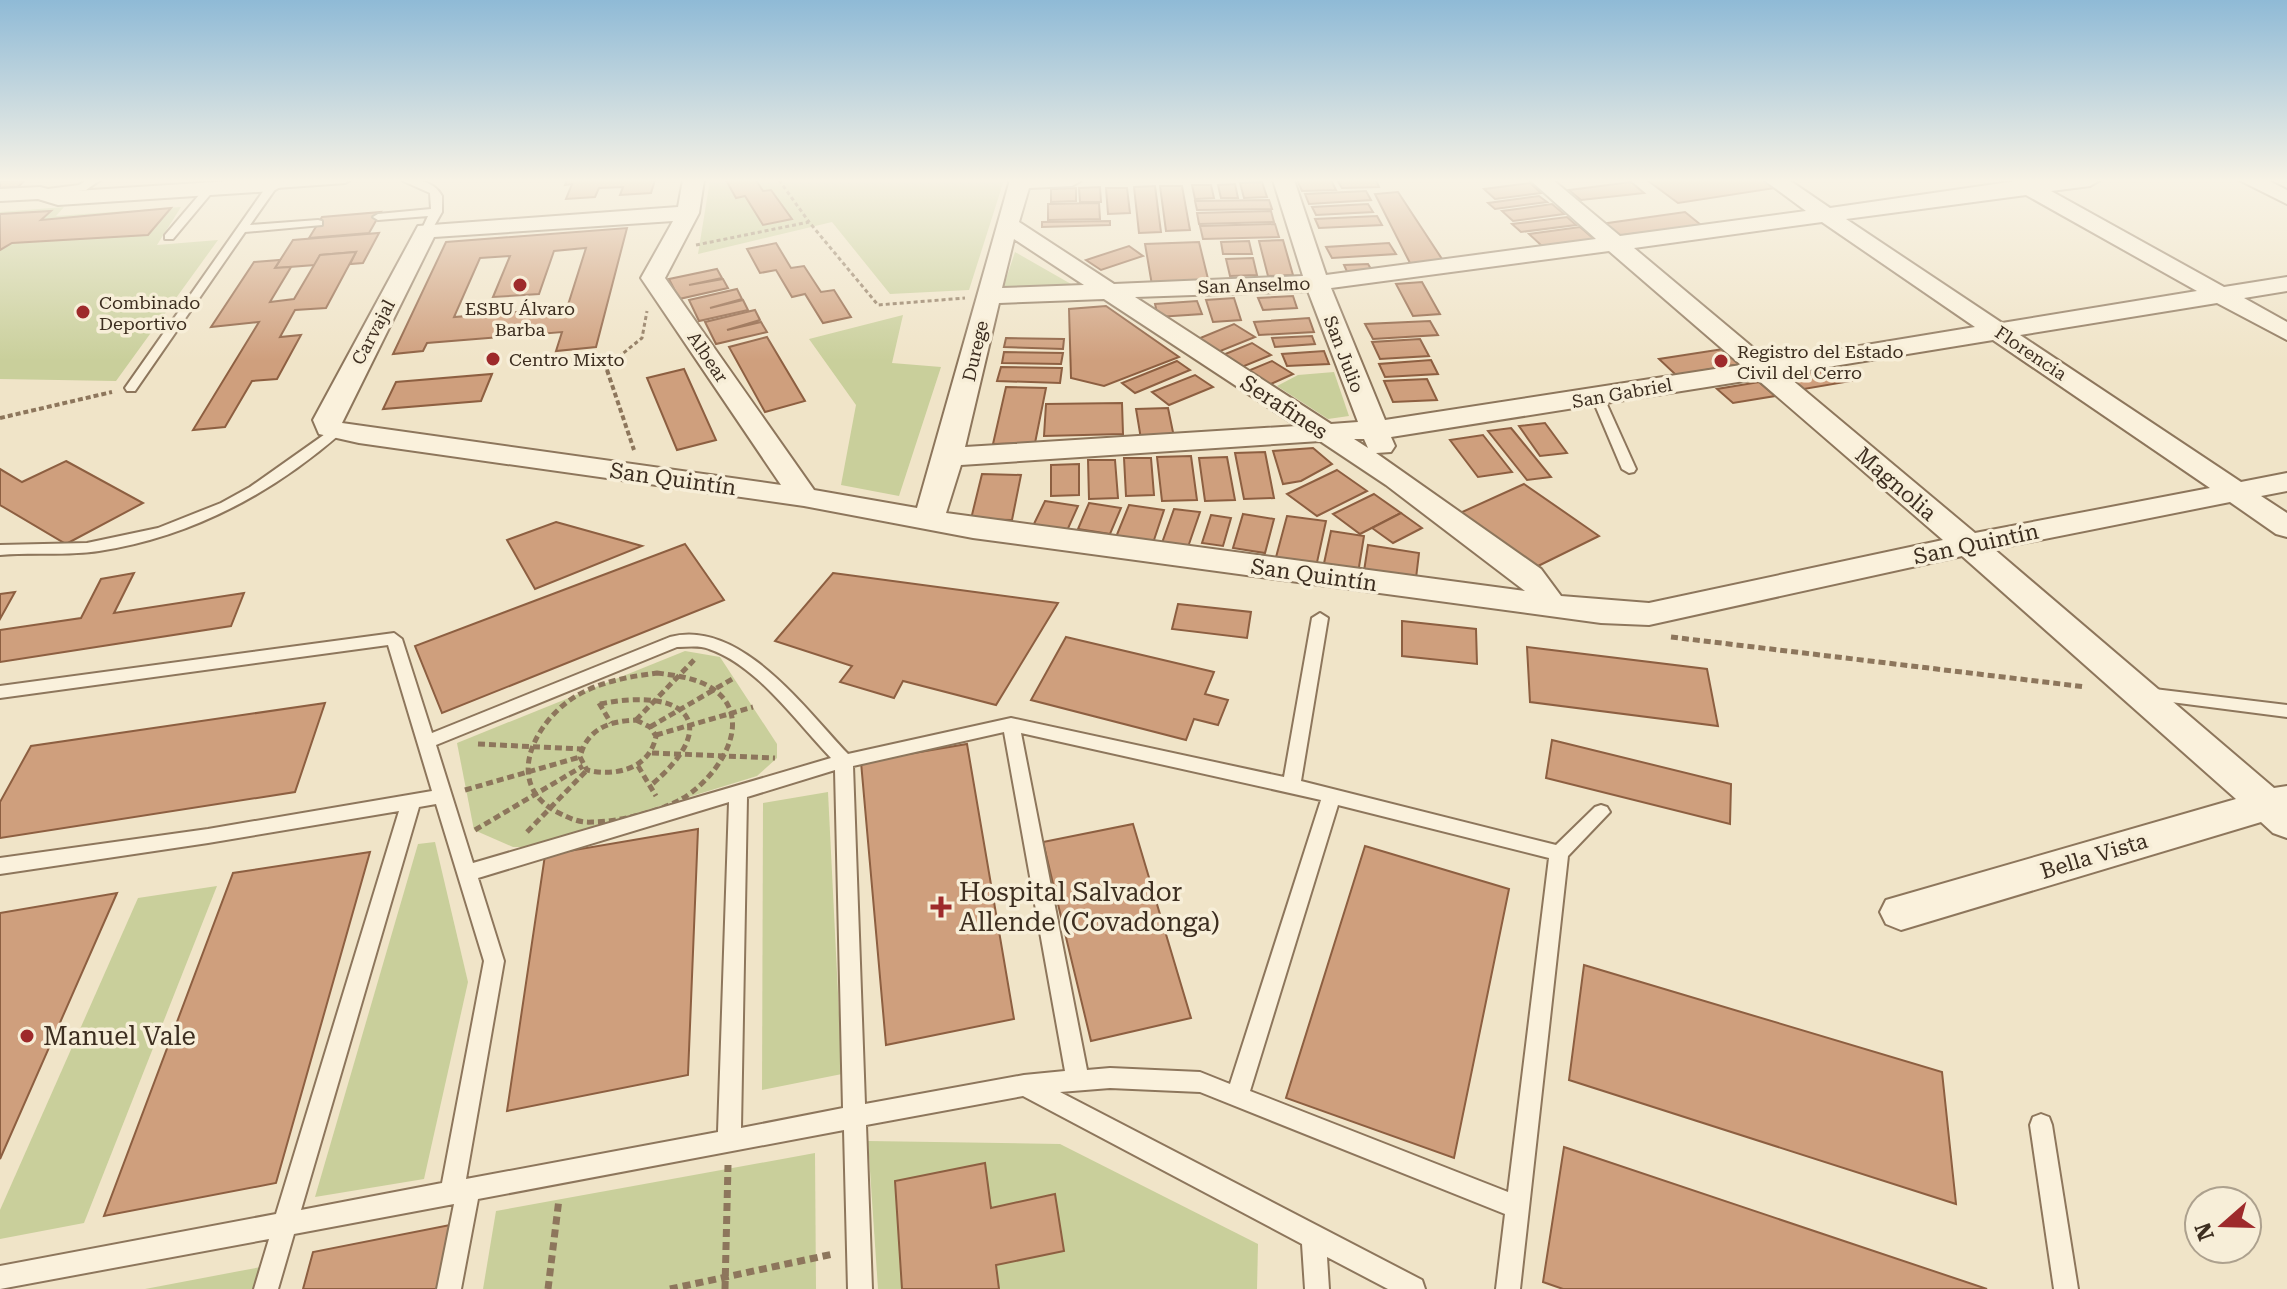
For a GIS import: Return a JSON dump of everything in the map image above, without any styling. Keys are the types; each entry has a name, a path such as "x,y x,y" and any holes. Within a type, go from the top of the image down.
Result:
{"street":[{"name":"Carvajal","path":"335,431 329,428 327,420 422,240"},
{"path":"653,278 673,240"},
{"name":"Durege","path":"928,521 951,457 1003,240"},
{"name":"Serafines","path":"1031,240 1396,479 1530,576 1543,590 1548,604"},
{"name":"San Julio","path":"1303,240 1373,428 1396,479"},
{"name":"Magnolia","path":"1610,240 2280,809"},
{"name":"San Anselmo","path":"988,296 1104,289 1317,283 1643,240"},
{"name":"Florencia","path":"1862,240 2287,527"},
{"path":"2121,240 2287,332"},
{"name":"Albear","path":"653,278 804,497"},
{"name":"San Gabriel","path":"951,457 1412,427 2287,284"},
{"name":"San Quintín","path":"335,431 804,497 928,521 1601,612 1649,614 1966,545 2287,482"},
{"name":"Bella Vista","path":"1901,912 2280,809"}],"lane":[{"path":"131,388 235,240"},
{"path":"1598,398 1629,469"},
{"path":"0,550 99,546 182,522 264,486 335,431"},
{"path":"1291,786 1320,618"},
{"path":"0,692 394,639 470,872 494,961 460,1191 449,1289"},
{"path":"426,742 676,641 710,643 734,654 765,679 844,761 860,1289"},
{"path":"2144,694 2287,711"},
{"path":"1011,724 1078,1081"},
{"path":"470,872 665,810 738,793 844,761 1011,724 1291,786 1559,853"},
{"path":"729,1140 738,793"},
{"path":"0,866 443,796"},
{"path":"1237,1097 1331,797"},
{"path":"266,1289 411,802"},
{"path":"1508,1289 1559,853 1601,812"},
{"path":"0,1278 1024,1085 1156,1077 1200,1082 1516,1207"},
{"path":"1024,1085 1413,1289"},
{"path":"2041,1125 2066,1289"},
{"path":"1314,1237 1317,1289"}],"path":[{"path":"668,250 718,240"},
{"path":"824,240 878,305 988,296"},
{"path":"642,474 606,367 642,338 653,278"},
{"path":"0,418 131,388"},
{"path":"1649,614 1664,636 2144,694"},
{"path":"636,720 710,643"},
{"path":"657,673 679,676 714,690 728,705 733,728 725,756 708,779 665,810 610,822 578,822 548,810 533,796 525,772 531,747 542,727 563,706 590,688 624,677 657,673"},
{"path":"650,727 734,678"},
{"path":"590,688 611,723"},
{"path":"600,704 621,697 657,698 681,709 690,725 692,737 685,754 672,771 650,786"},
{"path":"656,735 753,707"},
{"path":"443,796 580,753 589,735 611,723 636,720 650,727 656,735 652,753 638,766 609,775 585,768 474,830"},
{"path":"426,742 531,747 580,753"},
{"path":"580,753 585,768"},
{"path":"652,753 791,759"},
{"path":"638,766 665,810"},
{"path":"522,838 585,768"},
{"path":"725,1289 729,1140"},
{"path":"548,1289 562,1172"},
{"path":"670,1289 858,1249"}],"green space":[{"name":"Combinado Deportivo","path":"0,240 160,240 157,245 218,240 116,381 0,379"},
{"path":"700,240 756,240 698,254"},
{"path":"847,240 985,240 969,290 890,294"},
{"path":"1015,252 1078,288 1002,291"},
{"path":"903,315 892,363 941,367 899,496 841,485 856,405 809,339"},
{"path":"1334,372 1349,416 1328,419 1277,386 1298,375"},
{"path":"685,651 720,657 777,744 777,758 757,776 527,847 513,847 474,830 457,743"},
{"path":"828,792 842,1074 762,1090 763,803"},
{"path":"435,842 468,982 424,1179 315,1197 418,844"},
{"path":"217,886 84,1223 0,1239 0,1210 138,898"},
{"path":"868,1141 1060,1144 1258,1244 1257,1289 878,1289"},
{"path":"815,1153 816,1289 483,1289 496,1211"},
{"path":"266,1266 259,1289 145,1289"}],"building":[{"path":"0,240 60,240 12,243 0,250"},
{"path":"293,240 375,240 363,263 350,264 356,252 320,255 315,265 275,268"},
{"path":"624,240 596,347 556,351 562,332 427,343 423,351 393,354 446,242","holes":["586,248 567,308 454,317 480,258 510,256 493,297 539,294 554,251"]},
{"path":"1283,240 1293,275 1268,276 1259,241"},
{"path":"1398,240 1430,240 1444,262 1412,267"},
{"path":"1536,240 1585,240 1542,246"},
{"path":"1249,241 1252,254 1223,254 1221,242"},
{"path":"1199,242 1209,283 1152,285 1145,244"},
{"path":"776,243 791,268 804,266 821,292 834,290 851,317 823,323 805,294 792,297 776,270 760,273 747,249"},
{"path":"1389,243 1396,254 1332,258 1326,247"},
{"path":"1129,246 1143,256 1101,270 1086,260"},
{"path":"356,252 326,308 295,310 280,337 301,335 277,379 252,381 225,427 193,430 259,322 211,327 254,262 280,260 275,268 291,267 270,302 294,299 320,255"},
{"path":"1253,258 1257,275 1230,276 1226,259"},
{"path":"1368,264 1374,274 1349,276 1344,265"},
{"path":"717,269 722,278 689,285 723,279 728,288 679,299 669,279"},
{"path":"1422,282 1440,314 1413,316 1396,284"},
{"path":"737,289 742,299 710,308 743,300 748,310 699,321 689,300"},
{"path":"1293,296 1297,308 1263,310 1258,298"},
{"path":"1234,298 1241,320 1213,322 1206,300"},
{"path":"1197,301 1202,314 1158,317 1155,304"},
{"path":"1106,306 1179,357 1104,386 1071,378 1069,309"},
{"path":"755,310 760,320 727,330 761,322 767,332 716,344 705,322"},
{"path":"1309,318 1314,332 1259,335 1254,322"},
{"path":"1430,321 1438,335 1373,339 1365,324"},
{"path":"1234,324 1255,337 1213,354 1193,341"},
{"path":"1312,336 1315,344 1275,347 1272,338"},
{"path":"767,337 805,401 765,412 729,347"},
{"path":"1006,338 1064,339 1063,349 1004,347"},
{"path":"1420,339 1429,356 1380,359 1372,342"},
{"path":"1252,343 1271,355 1237,369 1218,357"},
{"path":"1723,349 1741,364 1676,375 1659,359"},
{"path":"1324,351 1329,364 1287,366 1282,354"},
{"path":"1004,352 1063,353 1061,364 1002,363"},
{"path":"1431,360 1438,374 1385,377 1379,364"},
{"path":"1177,361 1190,370 1135,393 1122,383"},
{"path":"1272,361 1293,374 1264,387 1243,373"},
{"path":"1001,367 1062,368 1060,383 997,381"},
{"path":"1842,368 1857,380 1798,390 1783,377"},
{"path":"684,369 716,440 677,450 647,378"},
{"path":"492,374 481,401 383,409 396,382"},
{"path":"1195,375 1213,387 1169,405 1152,392"},
{"path":"1427,379 1437,400 1393,402 1384,381"},
{"path":"1759,382 1775,396 1733,403 1717,389"},
{"path":"1006,387 1046,388 1035,443 993,444"},
{"path":"1122,403 1123,434 1044,436 1046,404"},
{"path":"1168,408 1174,437 1141,439 1136,409"},
{"path":"1545,423 1567,453 1540,456 1519,426"},
{"path":"1511,428 1551,477 1527,480 1488,431"},
{"path":"1483,435 1512,472 1478,477 1450,440"},
{"path":"1313,448 1332,464 1301,481 1283,484 1273,451"},
{"path":"1265,452 1274,498 1244,499 1235,453"},
{"path":"1191,456 1197,500 1162,501 1157,457"},
{"path":"1227,457 1235,500 1205,501 1199,458"},
{"path":"1124,458 1151,458 1154,495 1126,496"},
{"path":"1088,460 1115,460 1118,498 1089,499"},
{"path":"66,461 143,503 66,544 0,505 0,469 22,482"},
{"path":"1079,464 1079,495 1051,496 1051,465"},
{"path":"1337,470 1367,491 1317,516 1287,494"},
{"path":"982,474 1021,475 1012,520 971,519"},
{"path":"1524,484 1599,536 1534,568 1460,513"},
{"path":"1374,494 1401,513 1360,534 1333,514"},
{"path":"1045,501 1078,506 1066,533 1032,528"},
{"path":"1089,503 1121,508 1110,534 1078,529"},
{"path":"1129,505 1164,510 1153,543 1116,537"},
{"path":"1174,509 1200,512 1188,547 1162,543"},
{"path":"1401,513 1422,528 1393,543 1372,528"},
{"path":"1243,514 1274,519 1265,553 1233,548"},
{"path":"1211,515 1231,518 1223,546 1202,543"},
{"path":"1287,516 1326,521 1316,567 1275,561"},
{"path":"556,522 642,546 535,589 507,540"},
{"path":"1331,531 1364,536 1358,573 1323,568"},
{"path":"685,544 724,600 442,713 415,646"},
{"path":"1368,545 1419,553 1416,578 1364,571"},
{"path":"134,573 114,613 244,593 231,626 0,662 0,630 81,618 101,579"},
{"path":"833,573 1058,603 996,705 903,681 894,698 840,682 852,666 775,641"},
{"path":"15,592 0,619 0,594"},
{"path":"1178,604 1251,612 1247,638 1172,629"},
{"path":"1402,621 1476,629 1477,664 1402,656"},
{"path":"1066,637 1214,672 1205,694 1228,700 1218,725 1194,719 1186,740 1031,700"},
{"path":"1527,647 1707,669 1718,726 1530,702"},
{"path":"325,703 295,792 0,838 0,802 31,746"},
{"path":"1552,740 1731,784 1730,824 1546,778"},
{"path":"967,744 1014,1019 886,1045 861,762"},
{"path":"1133,824 1191,1018 1091,1041 1043,842"},
{"path":"698,829 688,1075 507,1111 545,855"},
{"path":"1365,846 1509,889 1454,1158 1286,1098"},
{"path":"370,852 276,1183 104,1216 233,873"},
{"name":"Manuel Vale","path":"117,893 0,1159 0,913"},
{"path":"1584,965 1942,1072 1956,1204 1569,1080"},
{"path":"1564,1147 1987,1289 1563,1289 1543,1282"},
{"path":"985,1163 991,1208 1055,1194 1064,1251 996,1265 999,1289 902,1289 895,1181"},
{"path":"450,1225 438,1289 303,1289 313,1252"}],"place":[{"name":"ESBU Álvaro Barba","path":"520,285"},
{"name":"Combinado Deportivo","path":"83,312"},
{"name":"Centro Mixto","path":"493,359"},
{"name":"Registro del Estado Civil del Cerro","path":"1721,361"},
{"name":"Hospital Salvador Allende (Covadonga)","path":"941,907"},
{"name":"Manuel Vale","path":"27,1036"}]}
